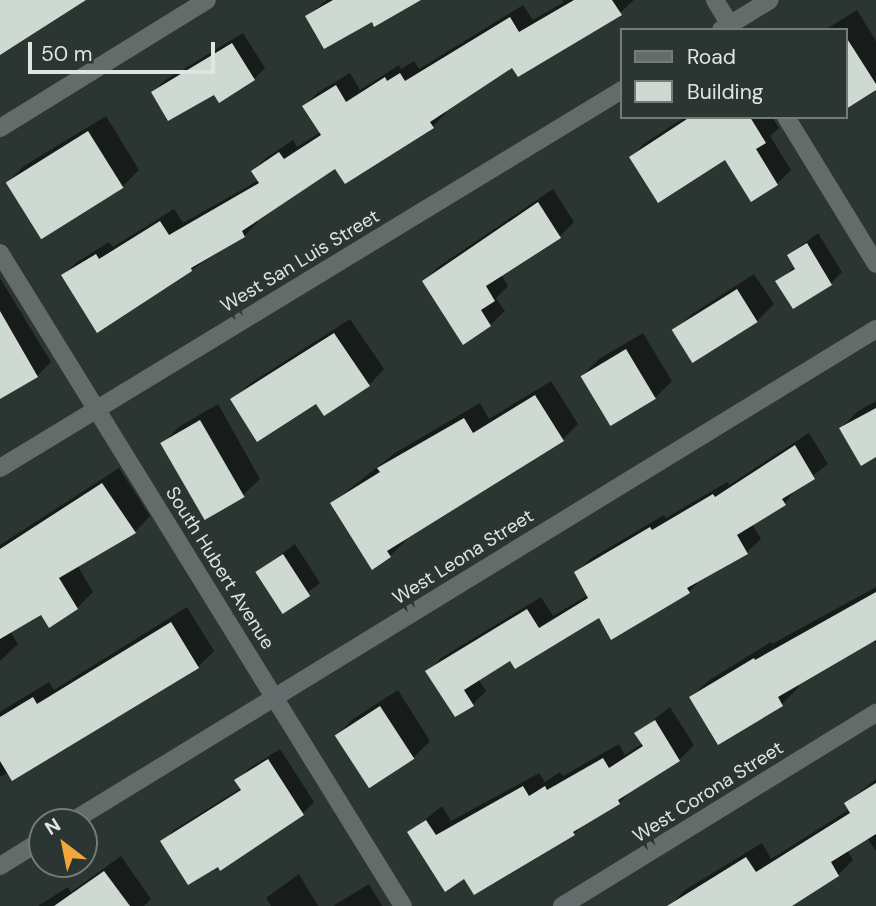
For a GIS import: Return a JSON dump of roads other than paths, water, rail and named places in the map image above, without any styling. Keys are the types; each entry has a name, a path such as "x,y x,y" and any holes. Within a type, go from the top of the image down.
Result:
{"street":[{"path":"0,128 207,0"},
{"path":"715,0 728,28 770,0"},
{"name":"West San Luis Street","path":"0,468 620,91"},
{"path":"787,119 876,264"},
{"name":"South Hubert Avenue","path":"0,253 276,696 402,906"},
{"name":"West Leona Street","path":"94,808 876,329"},
{"name":"West Corona Street","path":"562,906 876,713"},
{"path":"0,866 28,849"}]}
